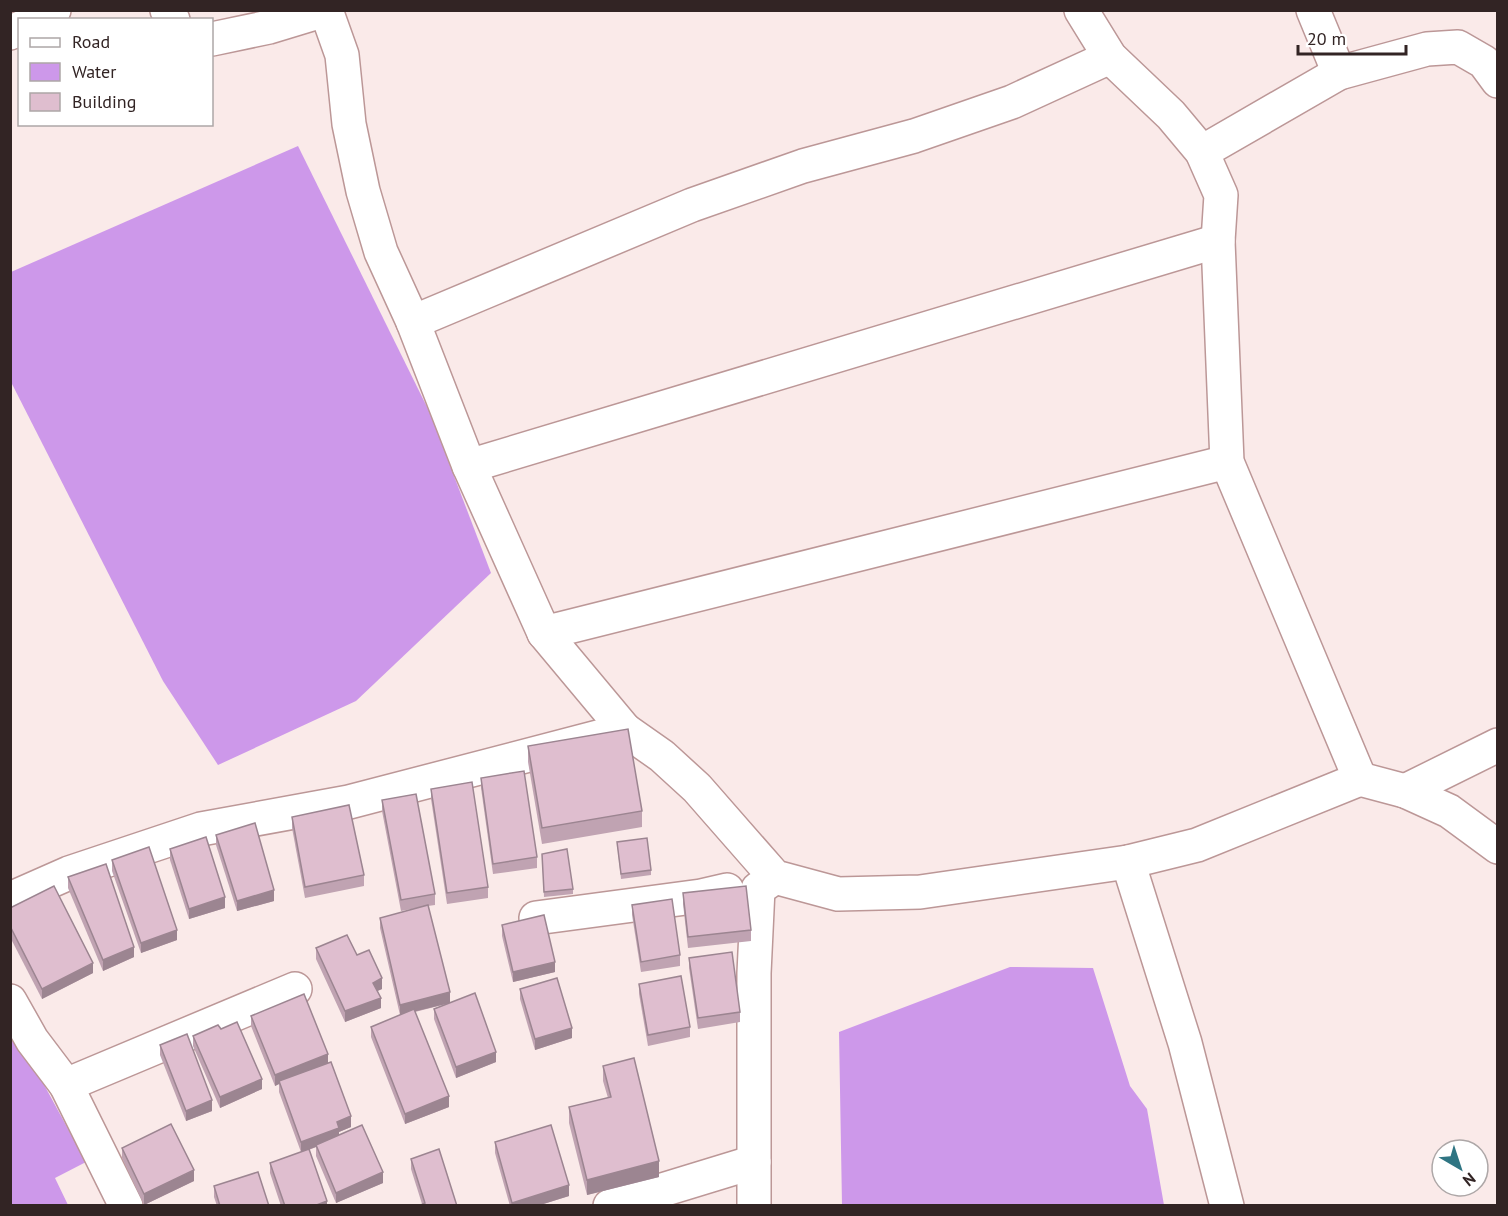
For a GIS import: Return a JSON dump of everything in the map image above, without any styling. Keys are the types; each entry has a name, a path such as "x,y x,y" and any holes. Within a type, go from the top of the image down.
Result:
{"street":[{"path":"40,18 54,10"},
{"path":"213,39 269,27 326,10 342,55 349,124 363,191 381,252 413,322 469,465 544,633 626,730 662,756 697,788 767,883 754,974 754,1206"},
{"path":"1081,10 1110,57 1171,115 1202,152 1221,195 1218,241 1227,462 1360,779"},
{"path":"1313,10 1339,73"},
{"path":"1202,152 1339,73 1427,49 1458,47 1484,62 1497,81"},
{"path":"413,322 692,205 803,166 914,136 1012,102 1110,57"},
{"path":"469,465 1218,241"},
{"path":"544,633 1227,462"},
{"path":"10,899 69,873 201,829 349,802 626,730"},
{"path":"1405,791 1497,745"},
{"path":"536,918 701,896 767,883 838,894 920,892 1128,862 1197,846 1360,779 1405,791 1449,812 1497,847"},
{"path":"1128,862 1185,1042 1227,1206"},
{"path":"66,1085 295,989"},
{"path":"10,1001 32,1040 66,1085 126,1206"},
{"path":"610,1206 754,1162"}],"water":[{"path":"298,146 430,413 491,573 356,701 218,765 163,681 11,382 11,272"},
{"path":"1010,967 1093,968 1130,1086 1147,1109 1164,1205 842,1205 839,1032"},
{"path":"10,1022 86,1162 55,1178 68,1205 11,1205"}],"building":[{"path":"628,729 642,811 542,828 528,746"},
{"path":"524,771 537,857 493,864 481,778"},
{"path":"472,782 488,887 447,893 431,789"},
{"path":"416,794 435,894 401,900 382,800"},
{"path":"349,805 364,875 305,887 292,817"},
{"path":"255,823 274,890 237,901 216,835"},
{"path":"206,837 225,897 189,909 170,849"},
{"path":"647,838 651,870 621,874 617,842"},
{"path":"149,847 177,930 141,943 112,860"},
{"path":"567,849 573,889 544,892 542,854"},
{"path":"106,864 134,947 103,960 68,877"},
{"path":"54,886 93,963 42,989 10,926 10,908"},
{"path":"746,886 751,930 688,937 683,893"},
{"path":"672,899 680,955 641,962 632,905"},
{"path":"428,905 450,992 400,1005 380,918"},
{"path":"544,915 555,962 513,972 502,925"},
{"path":"347,935 357,955 369,950 382,978 373,983 381,998 345,1011 316,948"},
{"path":"732,952 740,1012 698,1018 689,958"},
{"path":"681,976 690,1027 648,1035 639,984"},
{"path":"557,978 572,1028 535,1039 520,989"},
{"path":"475,993 496,1052 456,1067 434,1009"},
{"path":"304,994 328,1054 275,1075 251,1016"},
{"path":"414,1009 449,1096 405,1114 371,1027"},
{"path":"237,1022 262,1079 220,1097 193,1036 218,1025 221,1029"},
{"path":"187,1034 212,1100 186,1111 160,1045"},
{"path":"634,1058 659,1161 587,1180 569,1107 611,1097 603,1066"},
{"path":"331,1062 351,1116 337,1122 339,1128 301,1142 279,1081"},
{"path":"171,1124 194,1170 144,1194 122,1148"},
{"path":"362,1125 383,1172 336,1193 316,1145"},
{"path":"551,1125 569,1185 512,1203 495,1142"},
{"path":"309,1149 327,1201 314,1206 285,1206 270,1163"},
{"path":"439,1149 457,1206 419,1206 425,1203 411,1159"},
{"path":"258,1172 269,1206 220,1206 214,1186"}]}
